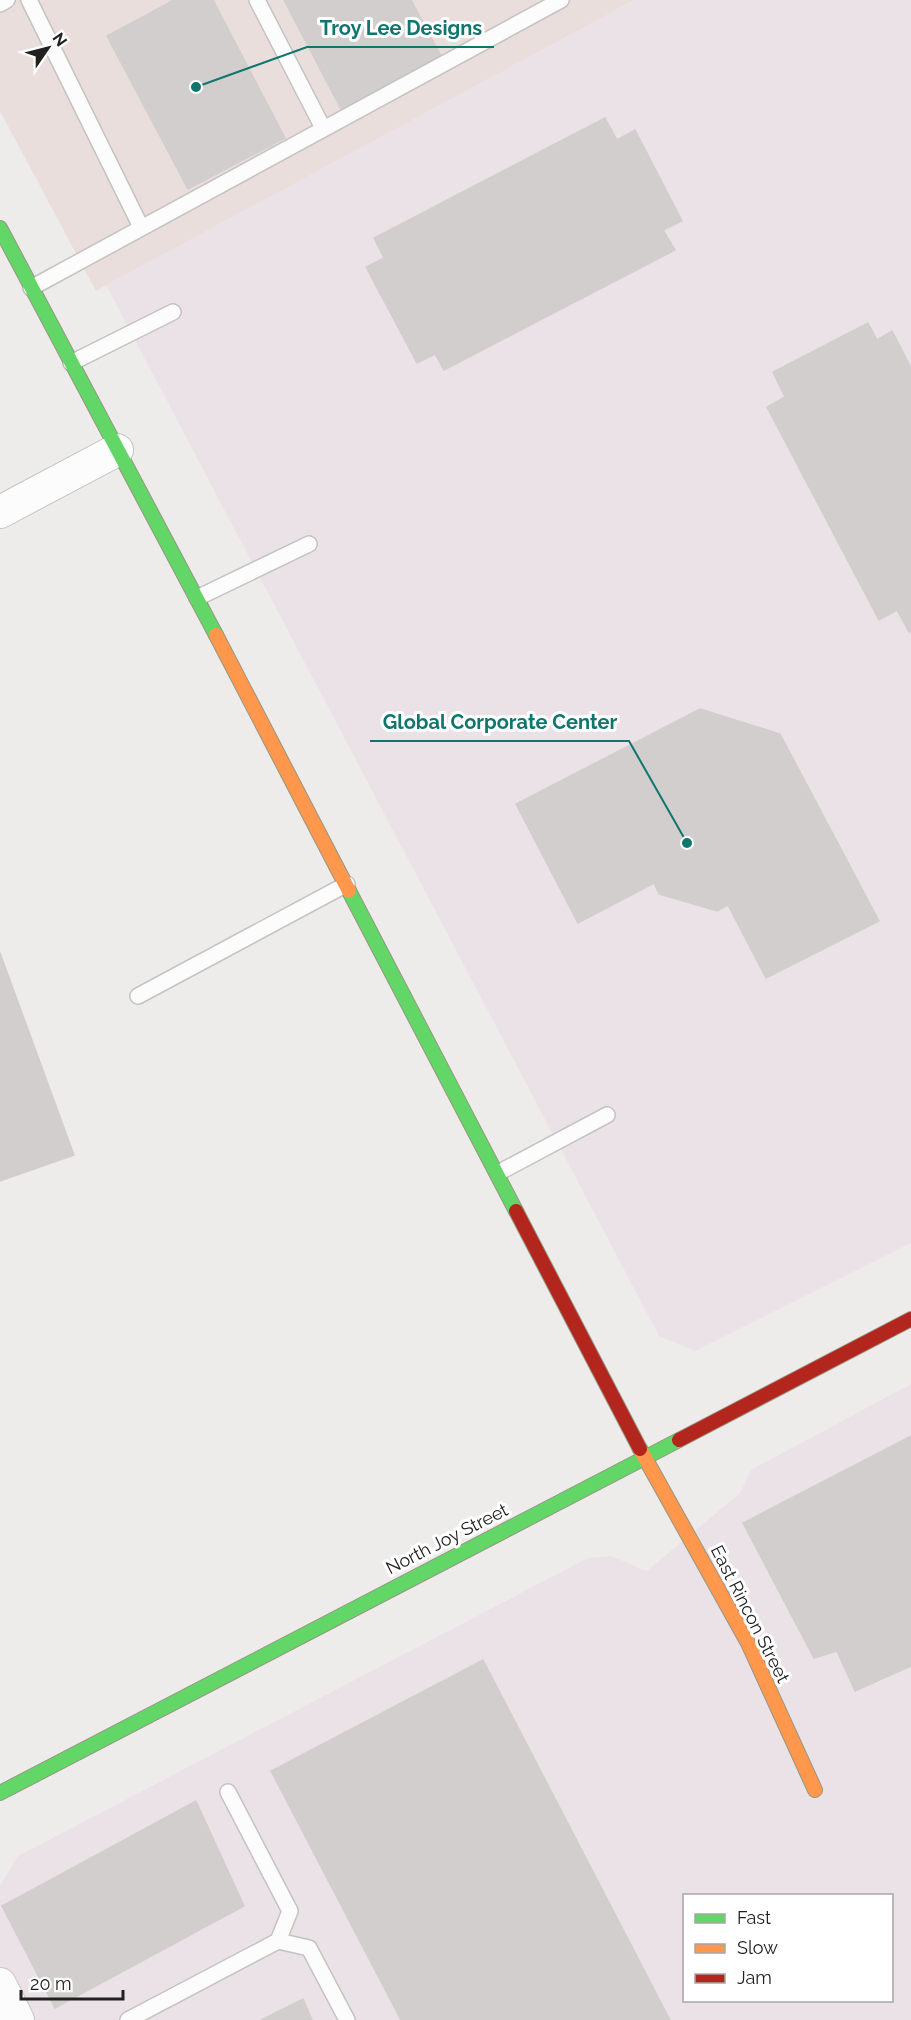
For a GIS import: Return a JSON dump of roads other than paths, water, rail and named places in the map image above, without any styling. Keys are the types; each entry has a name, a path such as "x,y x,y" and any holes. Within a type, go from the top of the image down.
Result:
{"street":[{"name":"East Rincon Street","path":"0,228 347,884 645,1459 748,1643 815,1790"},
{"path":"1,508 117,450"},
{"name":"North Joy Street","path":"0,1793 911,1319"},
{"path":"0,1984 18,2020"}],"lane":[{"path":"0,4 7,0"},
{"path":"29,0 141,227"},
{"path":"257,0 323,129"},
{"path":"31,288 561,0"},
{"path":"71,363 173,312"},
{"path":"197,598 309,544"},
{"path":"138,996 347,884"},
{"path":"498,1173 607,1115"},
{"path":"128,2020 278,1941 290,1911 228,1792"},
{"path":"278,1941 309,1948 347,2020"}],"place":[{"name":"Troy Lee Designs","path":"196,87"},
{"name":"Global Corporate Center","path":"687,843"}]}
